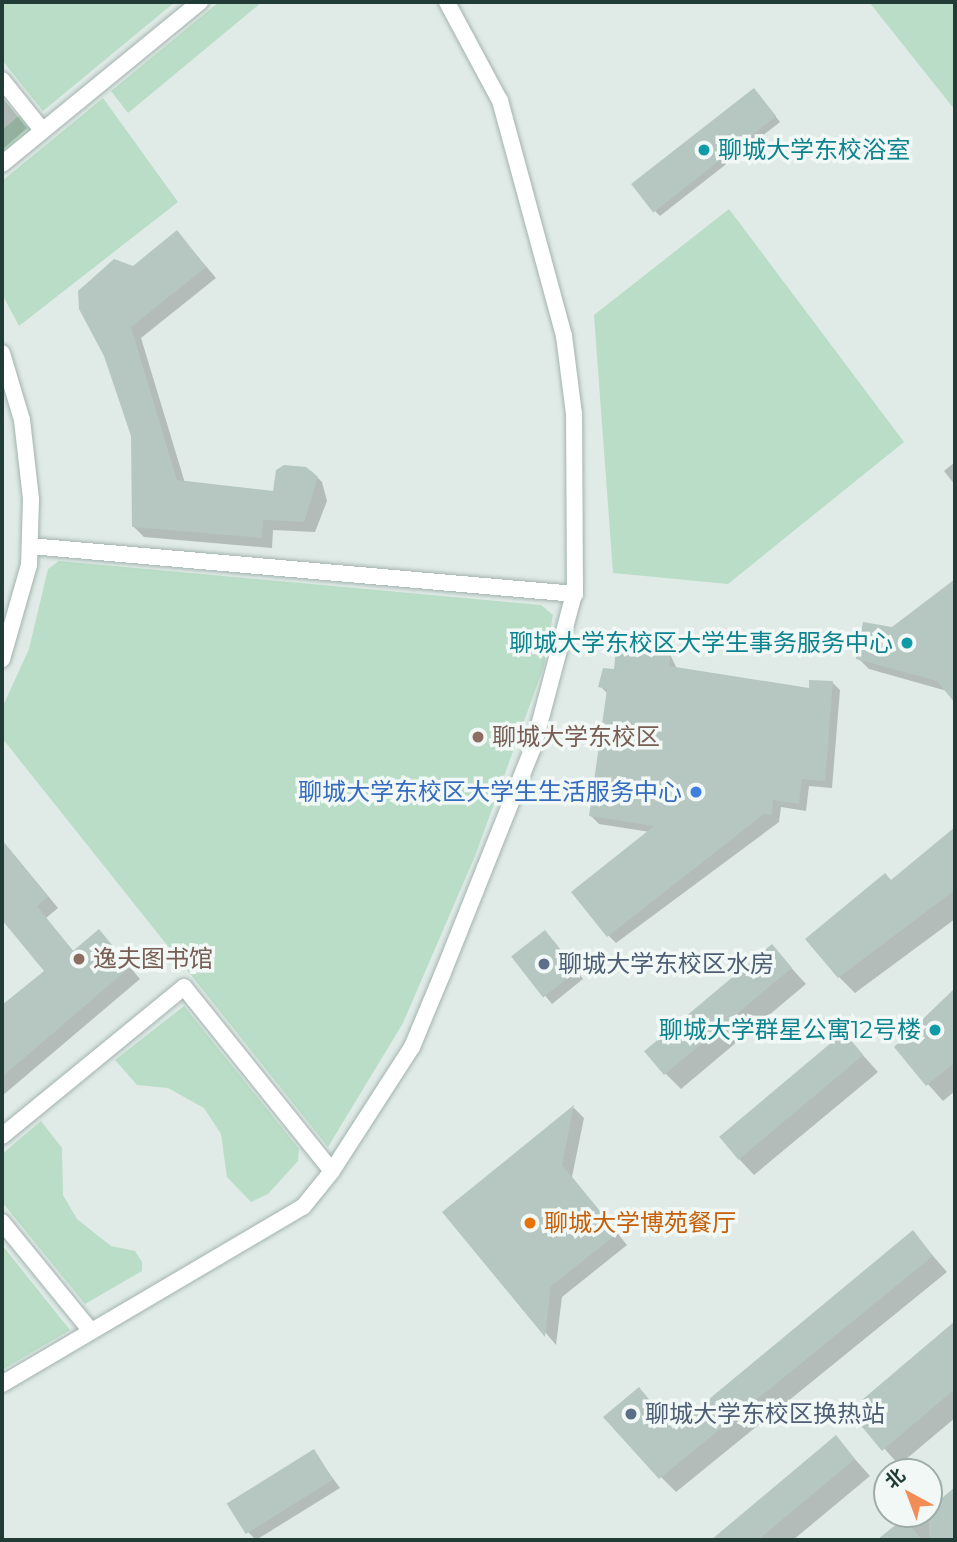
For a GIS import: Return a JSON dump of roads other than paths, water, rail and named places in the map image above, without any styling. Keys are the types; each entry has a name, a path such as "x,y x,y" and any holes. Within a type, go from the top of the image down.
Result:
{"street":[{"path":"2,164 200,2"},
{"path":"2,1384 303,1207 332,1171 412,1047 533,748 574,594 575,441 564,336 500,101 447,2"},
{"path":"2,80 42,130"},
{"path":"2,353 22,420 30,546 14,633 2,659"},
{"path":"30,546 574,594"},
{"path":"2,1136 184,987 332,1171"},
{"path":"2,1222 91,1331"}],"place":[{"name":"聊城大学东校浴室","path":"704,150"},
{"name":"聊城大学东校区大学生事务服务中心","path":"907,643"},
{"name":"聊城大学东校区","path":"478,737"},
{"name":"聊城大学东校区大学生生活服务中心","path":"696,792"},
{"name":"逸夫图书馆","path":"79,959"},
{"name":"聊城大学东校区水房","path":"544,964"},
{"name":"聊城大学群星公寓12号楼","path":"935,1030"},
{"name":"聊城大学博苑餐厅","path":"530,1223"},
{"name":"聊城大学东校区换热站","path":"631,1414"}]}
